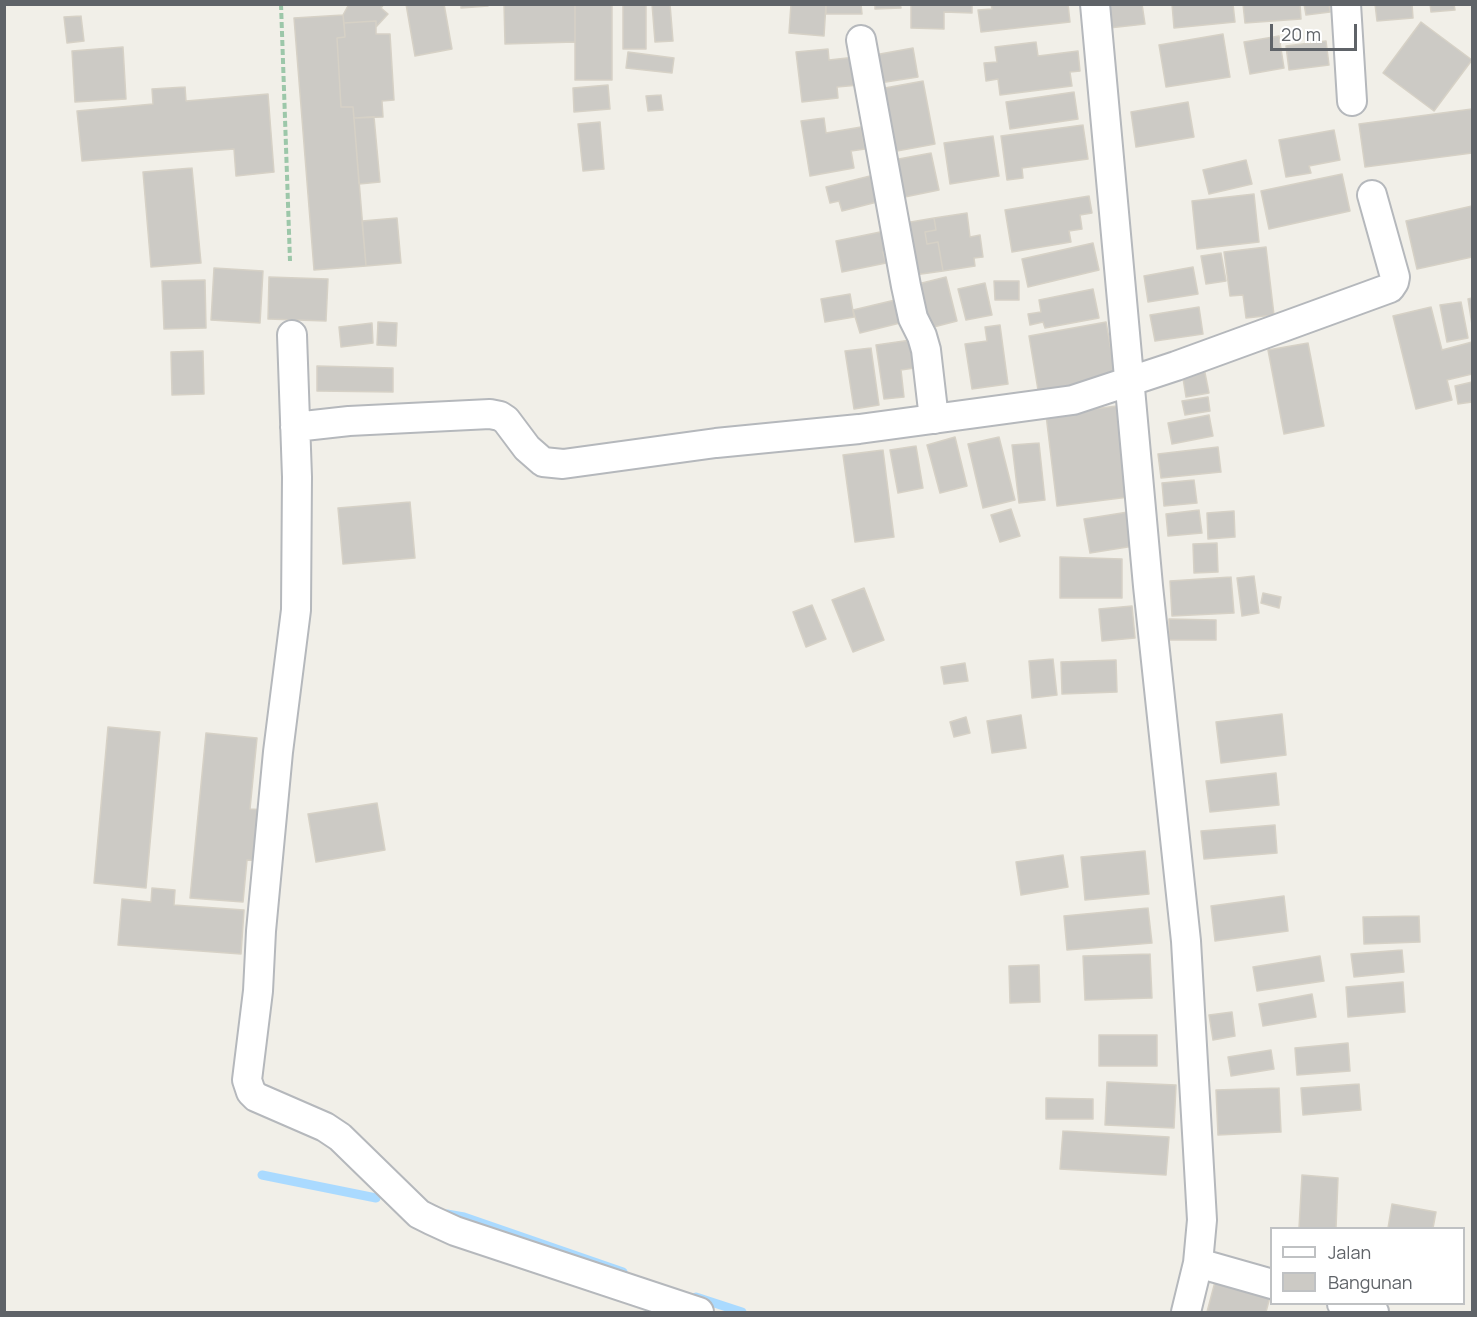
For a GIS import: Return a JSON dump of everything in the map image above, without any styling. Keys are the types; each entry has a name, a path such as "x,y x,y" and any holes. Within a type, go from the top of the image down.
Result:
{"street":[{"path":"1095,4 1148,586 1186,941 1202,1220 1198,1263 1186,1312"},
{"path":"1346,4 1352,101"},
{"path":"861,40 906,285 914,318 926,350 934,419"},
{"path":"295,427 349,421 490,414 506,420 527,448 543,462 563,464 1073,400 1130,382 1389,288 1395,276 1372,195"},
{"path":"292,334 296,610 278,752 261,931 258,991 248,1080 251,1092 256,1097 325,1127 340,1137 419,1214 431,1220 455,1231 699,1312"},
{"path":"1198,1263 1270,1283"},
{"path":"1346,1305 1374,1312"}],"path":[{"path":"281,4 290,261"}],"building":[{"path":"349,4 384,4 381,8 388,14 376,27 376,21 344,23 343,15"},
{"path":"406,4 444,4 452,49 415,56"},
{"path":"461,4 488,4 488,6 461,8"},
{"path":"504,4 575,4 575,42 505,44"},
{"path":"575,4 612,4 612,80 575,80"},
{"path":"623,4 646,4 646,49 623,49"},
{"path":"652,4 670,4 673,41 655,42"},
{"path":"791,4 826,4 824,36 789,33"},
{"path":"826,4 861,4 862,14 826,14"},
{"path":"875,4 900,4 901,8 875,9"},
{"path":"911,4 972,4 972,13 944,12 944,29 911,28"},
{"path":"991,4 1068,4 1070,22 981,32 978,10 992,9"},
{"path":"1106,4 1142,4 1145,24 1109,28"},
{"path":"1172,4 1233,4 1235,22 1174,28"},
{"path":"1243,4 1300,4 1301,19 1245,23"},
{"path":"1304,4 1329,4 1330,12 1306,15"},
{"path":"1375,4 1412,4 1413,18 1377,21"},
{"path":"1430,4 1454,4 1455,10 1431,12"},
{"path":"343,15 345,37 337,38 341,107 353,107 366,266 314,270 294,18"},
{"path":"81,16 84,41 67,43 64,17"},
{"path":"376,21 376,34 390,34 394,100 382,101 383,117 354,118 353,107 341,107 337,38 345,37 344,23"},
{"path":"1421,22 1472,60 1434,111 1383,73"},
{"path":"1223,34 1230,77 1166,87 1159,45"},
{"path":"1279,36 1284,68 1250,74 1244,42"},
{"path":"1326,41 1329,65 1289,70 1286,46"},
{"path":"1036,42 1038,56 1078,51 1080,71 1070,72 1072,86 1000,95 998,79 986,81 984,63 997,62 995,47"},
{"path":"123,47 126,99 75,102 72,51"},
{"path":"913,48 918,77 873,84 869,56"},
{"path":"828,49 829,60 856,57 859,85 837,87 838,98 802,102 796,52"},
{"path":"628,52 674,58 672,73 626,68"},
{"path":"923,81 935,144 886,153 874,90"},
{"path":"608,85 610,109 574,112 573,88"},
{"path":"185,87 186,101 268,94 274,172 236,176 234,149 82,161 77,111 153,104 152,89"},
{"path":"1074,92 1078,119 1010,129 1006,102"},
{"path":"661,95 663,110 648,111 646,96"},
{"path":"1188,102 1194,137 1136,147 1131,112"},
{"path":"1472,109 1472,153 1365,167 1359,124"},
{"path":"374,117 380,182 359,184 354,118"},
{"path":"824,118 826,133 861,127 865,149 851,151 854,168 810,176 801,121"},
{"path":"600,122 604,169 583,171 578,124"},
{"path":"1083,125 1088,159 1022,168 1023,178 1007,180 1001,136"},
{"path":"1334,130 1340,160 1309,166 1311,173 1286,177 1279,140"},
{"path":"993,136 999,176 950,184 944,143"},
{"path":"931,153 939,190 895,199 888,161"},
{"path":"1246,160 1252,184 1209,194 1203,170"},
{"path":"192,168 201,263 151,267 143,172"},
{"path":"1342,174 1350,211 1269,229 1261,191"},
{"path":"870,176 877,202 842,211 839,201 830,203 826,187"},
{"path":"1254,194 1259,242 1197,249 1192,201"},
{"path":"1089,196 1092,213 1080,215 1082,229 1069,231 1071,242 1012,252 1005,210"},
{"path":"1472,206 1472,257 1417,269 1406,221"},
{"path":"967,213 970,237 980,235 983,257 974,258 975,266 943,271 938,242 927,244 925,232 936,230 934,218"},
{"path":"397,218 401,263 366,266 362,221"},
{"path":"934,218 936,230 925,232 927,244 938,242 943,271 907,276 899,224"},
{"path":"890,230 894,250 883,252 886,263 842,272 836,241"},
{"path":"1093,243 1099,270 1028,287 1022,259"},
{"path":"1266,247 1274,315 1246,318 1243,295 1230,296 1224,252"},
{"path":"1221,253 1226,281 1206,284 1201,256"},
{"path":"1193,267 1198,294 1148,302 1144,276"},
{"path":"214,268 263,271 260,323 211,320"},
{"path":"269,277 328,279 326,321 268,319"},
{"path":"946,277 957,321 922,330 910,286"},
{"path":"205,280 206,328 164,329 162,281"},
{"path":"994,281 1019,281 1019,300 995,300"},
{"path":"985,283 992,315 966,320 958,289"},
{"path":"1093,289 1099,318 1045,328 1043,322 1030,325 1028,314 1041,312 1039,300"},
{"path":"850,294 854,317 825,322 821,299"},
{"path":"1472,298 1472,325 1468,299"},
{"path":"895,300 900,323 860,333 853,310"},
{"path":"1461,302 1468,338 1447,342 1440,305"},
{"path":"1199,307 1203,334 1155,341 1150,315"},
{"path":"1431,307 1442,350 1472,342 1472,374 1447,380 1452,400 1416,409 1393,316"},
{"path":"378,322 397,323 396,346 377,345"},
{"path":"1106,322 1117,383 1039,396 1029,336"},
{"path":"372,323 373,343 341,347 339,327"},
{"path":"1000,325 1008,384 972,389 965,344 987,341 985,327"},
{"path":"918,339 921,367 901,370 904,397 884,399 876,345"},
{"path":"1308,343 1324,426 1284,434 1268,350"},
{"path":"871,348 879,405 854,409 845,351"},
{"path":"203,351 204,394 172,395 171,352"},
{"path":"317,366 393,368 393,392 317,391"},
{"path":"1204,368 1209,393 1186,397 1182,372"},
{"path":"1472,382 1472,402 1458,404 1455,386"},
{"path":"1208,397 1210,411 1185,415 1182,401"},
{"path":"1117,406 1129,497 1057,506 1046,415"},
{"path":"1209,415 1213,436 1172,444 1168,423"},
{"path":"955,437 967,486 940,493 927,445"},
{"path":"999,437 1015,500 983,508 968,444"},
{"path":"1039,443 1045,500 1019,503 1012,445"},
{"path":"916,446 923,488 898,493 890,450"},
{"path":"1218,447 1221,472 1161,478 1158,454"},
{"path":"883,450 894,537 855,542 843,455"},
{"path":"1194,480 1197,503 1164,506 1162,483"},
{"path":"410,502 415,558 343,564 338,508"},
{"path":"1011,509 1020,536 1000,542 991,515"},
{"path":"1199,510 1202,533 1168,536 1166,514"},
{"path":"1234,511 1235,537 1208,539 1207,513"},
{"path":"1128,512 1134,546 1090,553 1084,519"},
{"path":"1217,543 1218,572 1194,573 1193,544"},
{"path":"1060,557 1122,559 1122,598 1060,598"},
{"path":"1254,576 1259,613 1242,616 1237,578"},
{"path":"1231,577 1234,613 1172,616 1170,581"},
{"path":"864,588 884,640 853,652 832,600"},
{"path":"1263,593 1281,597 1279,608 1261,603"},
{"path":"812,605 826,639 806,647 793,612"},
{"path":"1132,606 1135,638 1102,641 1099,609"},
{"path":"1169,619 1216,620 1216,640 1169,640"},
{"path":"1053,659 1057,695 1032,698 1029,661"},
{"path":"1116,660 1117,692 1062,694 1061,662"},
{"path":"965,663 968,681 944,684 941,667"},
{"path":"1282,714 1286,755 1221,763 1216,722"},
{"path":"1021,715 1026,748 992,753 987,721"},
{"path":"966,717 970,733 954,737 950,722"},
{"path":"108,727 160,732 146,888 94,883"},
{"path":"206,733 257,738 250,809 266,810 261,861 247,860 243,902 190,898"},
{"path":"1276,773 1279,805 1210,812 1206,781"},
{"path":"377,803 385,850 316,862 308,814"},
{"path":"1275,825 1277,853 1204,859 1201,831"},
{"path":"1145,851 1149,894 1085,900 1081,857"},
{"path":"1063,855 1068,887 1021,895 1016,862"},
{"path":"152,888 175,890 174,905 244,910 241,954 118,945 122,899 151,902"},
{"path":"1284,896 1288,931 1215,941 1211,906"},
{"path":"1148,908 1152,943 1067,950 1064,916"},
{"path":"1419,916 1420,942 1364,944 1363,917"},
{"path":"1402,950 1404,972 1354,977 1351,954"},
{"path":"1150,954 1152,998 1085,1000 1083,956"},
{"path":"1320,956 1324,981 1257,991 1253,967"},
{"path":"1039,965 1040,1002 1010,1003 1009,966"},
{"path":"1403,982 1405,1012 1348,1017 1346,987"},
{"path":"1312,994 1316,1017 1263,1026 1259,1004"},
{"path":"1232,1012 1235,1036 1213,1040 1209,1015"},
{"path":"1099,1035 1157,1035 1157,1066 1099,1066"},
{"path":"1348,1043 1350,1071 1297,1075 1295,1048"},
{"path":"1271,1050 1274,1069 1231,1076 1228,1057"},
{"path":"1107,1082 1176,1085 1174,1128 1105,1125"},
{"path":"1359,1084 1361,1110 1303,1115 1301,1088"},
{"path":"1279,1088 1281,1132 1218,1135 1216,1090"},
{"path":"1046,1098 1093,1099 1093,1119 1046,1119"},
{"path":"1063,1131 1169,1137 1166,1175 1060,1169"},
{"path":"1302,1175 1338,1178 1336,1227 1299,1227"},
{"path":"1392,1204 1436,1212 1433,1227 1388,1227"},
{"path":"1216,1278 1270,1293 1266,1312 1207,1312"}],"waterway":[{"path":"262,1175 376,1198"},
{"path":"447,1214 464,1217 623,1272"},
{"path":"696,1297 742,1312"}]}
